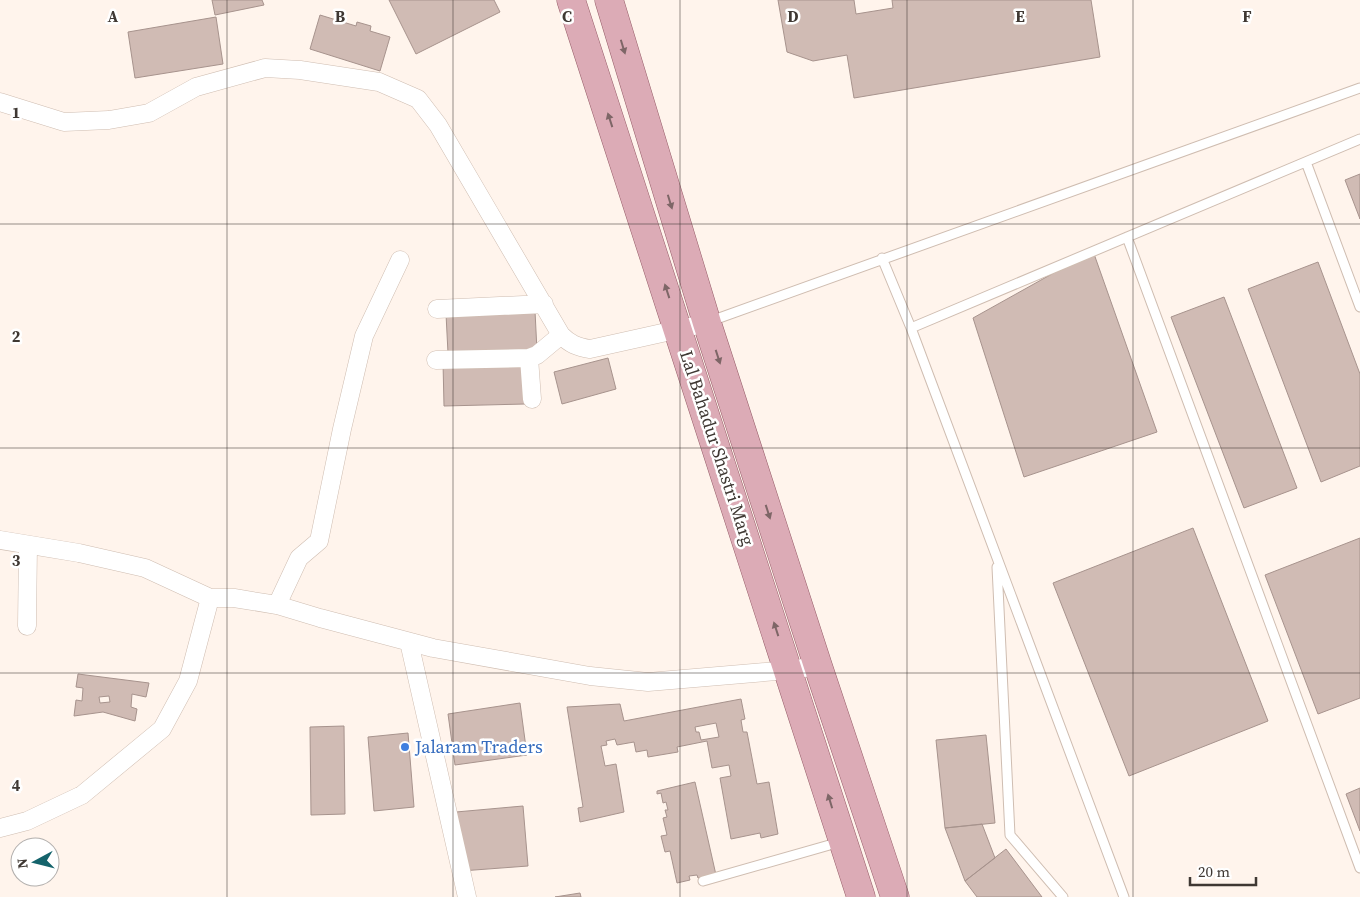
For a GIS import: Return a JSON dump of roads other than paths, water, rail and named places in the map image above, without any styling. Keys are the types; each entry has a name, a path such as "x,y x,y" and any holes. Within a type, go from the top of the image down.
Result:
{"main road":[{"name":"Lal Bahadur Shastri Marg","path":"571,0 679,329 861,897"},
{"name":"Lal Bahadur Shastri Marg","path":"609,0 707,322 895,897"},
{"path":"620,152 651,140"}],"street":[{"path":"0,102 64,122 108,120 149,112 196,87 265,68 300,70 379,82 418,99 438,125 561,335 568,342 577,347 590,349 707,322"},
{"path":"277,605 300,558 319,541 342,429 364,336 400,260"},
{"path":"437,309 544,304"},
{"path":"436,360 529,358 537,355 561,335"},
{"path":"529,358 532,399"},
{"path":"0,540 79,553 146,568 210,598 234,598 277,605 433,648 590,676 648,682 818,666"},
{"path":"27,626 28,545"},
{"path":"0,828 27,821 82,795 162,729 188,681 210,598"},
{"path":"409,642 467,897"}],"lane":[{"path":"707,322 1360,88"},
{"path":"911,328 1360,139"},
{"path":"1306,162 1360,307"},
{"path":"1127,237 1360,868"},
{"path":"882,258 911,328 1124,897"},
{"path":"997,558 1010,835 1063,897"},
{"path":"703,881 842,841"}],"place":[{"name":"Jalaram Traders","path":"405,747"}]}
